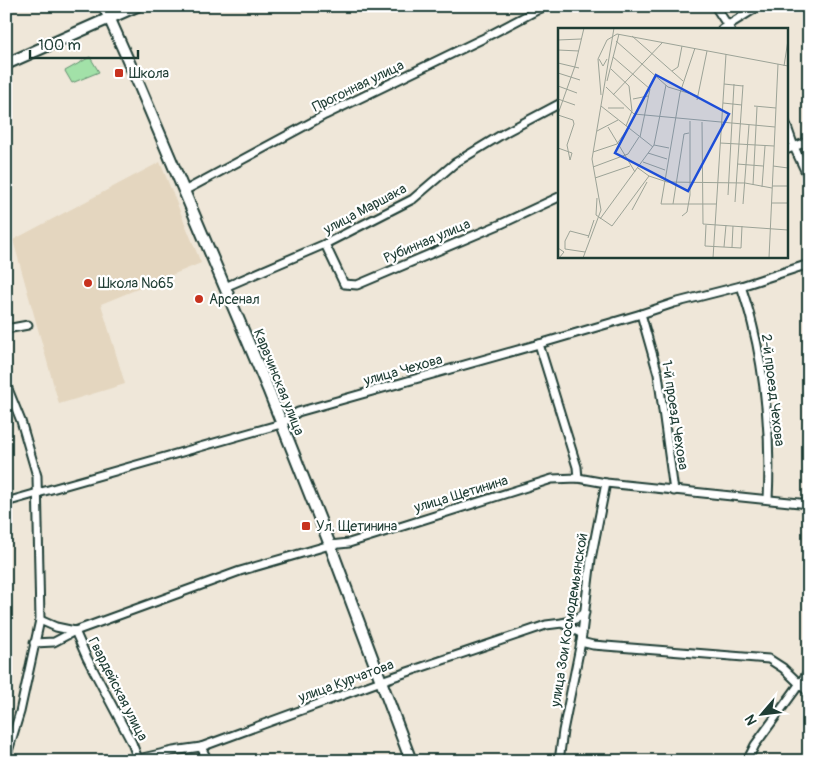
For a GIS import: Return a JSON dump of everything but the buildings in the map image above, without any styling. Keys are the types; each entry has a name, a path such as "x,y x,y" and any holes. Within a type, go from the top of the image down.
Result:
{"street":[{"name":"Карачинская улица","path":"104,6 225,287 281,424 330,545 411,761"},
{"path":"6,64 137,6"},
{"name":"Прогонная улица","path":"184,191 325,115 482,39 545,6"},
{"path":"716,6 726,28 759,6"},
{"name":"улица Маршака","path":"225,287 325,244 413,199 455,163 506,132 558,105"},
{"path":"788,130 794,148 809,179"},
{"path":"788,150 809,141"},
{"name":"Рубинная улица","path":"325,244 344,284 356,285 501,224 558,197"},
{"name":"улица Чехова","path":"6,502 281,424 298,412 539,344 674,303 741,286 809,264"},
{"name":"2-й проезд Чехова","path":"741,286 752,324 763,384 768,439 768,499"},
{"name":"1-й проезд Чехова","path":"641,314 658,374 674,491"},
{"path":"6,329 28,324"},
{"path":"539,344 577,468 578,478"},
{"path":"6,384 21,421 37,476 40,620 20,712 6,758"},
{"name":"улица Щетинина","path":"34,643 54,642 75,631 240,571 330,545 349,542 552,479 578,478 674,491 809,504"},
{"name":"улица Зои Космодемьянской","path":"559,761 585,613 591,559 606,483"},
{"name":"улица Курчатова","path":"137,760 173,751 201,747 381,681 546,624 562,623 576,619 585,613"},
{"path":"40,620 56,627 75,631"},
{"path":"562,623 581,638 594,645 769,658 783,668 809,693"},
{"name":"Гвардейская улица","path":"75,631 87,658 132,743 137,760"},
{"path":"747,761 756,745 809,671"},
{"path":"201,747 208,761"}],"shaded area":[{"name":"Школа №65","path":"160,162 201,263 101,304 125,384 59,404 13,240"}],"green space":[{"path":"90,57 99,72 72,83 65,71"}],"place":[{"name":"Школа","path":"119,73"},
{"name":"Школа №65","path":"88,283"},
{"name":"Арсенал","path":"199,299"},
{"name":"Ул. Щетинина","path":"306,526"}]}
